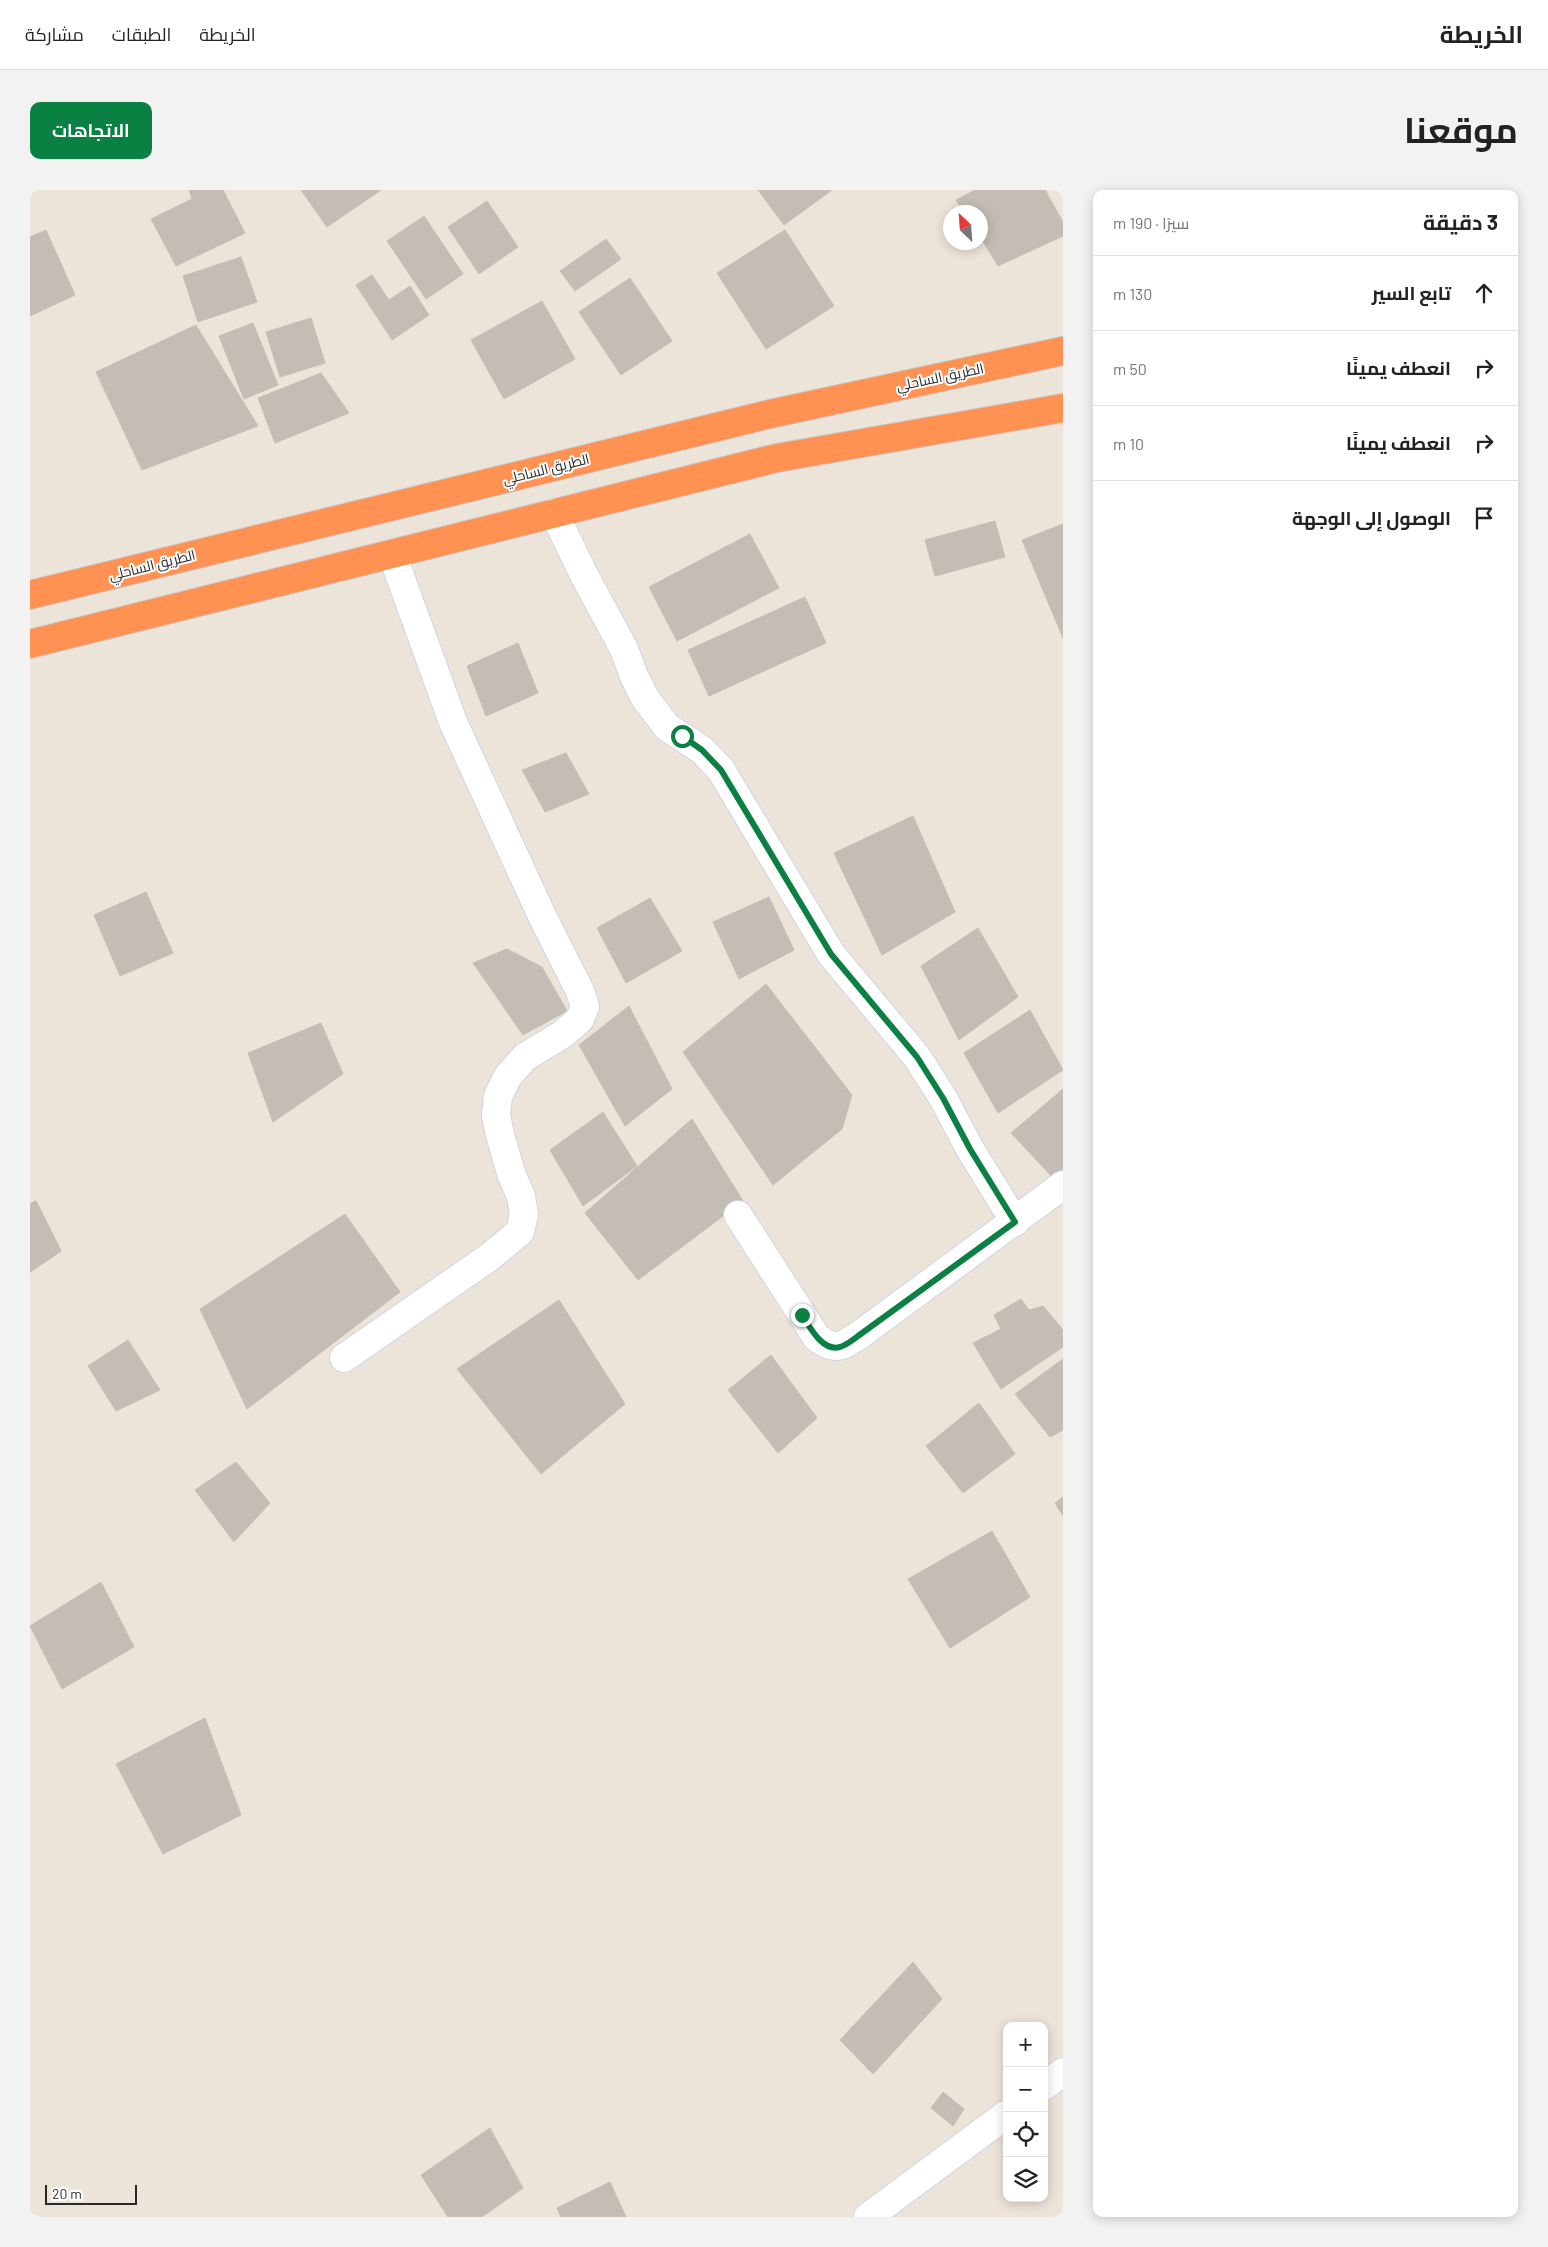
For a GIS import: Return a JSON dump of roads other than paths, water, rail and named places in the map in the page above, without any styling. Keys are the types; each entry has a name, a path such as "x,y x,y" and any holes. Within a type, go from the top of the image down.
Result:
{"highway":[{"name":"الطريق الساحلي","path":"30,595 770,414 1063,351"},
{"path":"30,644 777,458 1063,408"}],"street":[{"path":"554,513 624,650 645,698 667,727 702,750 721,770 831,954 917,1057 1015,1222"},
{"path":"344,1358 488,1258 520,1232 524,1214 521,1196 512,1176 500,1135 496,1115 498,1096 508,1076 525,1057 563,1034 580,1019 584,1006 580,991 543,918 453,722 392,554"},
{"path":"738,1215 818,1338 829,1346 840,1347 858,1336 1015,1222 1063,1185"},
{"path":"1048,2083 1063,2072"},
{"path":"868,2217 1003,2117"}]}
